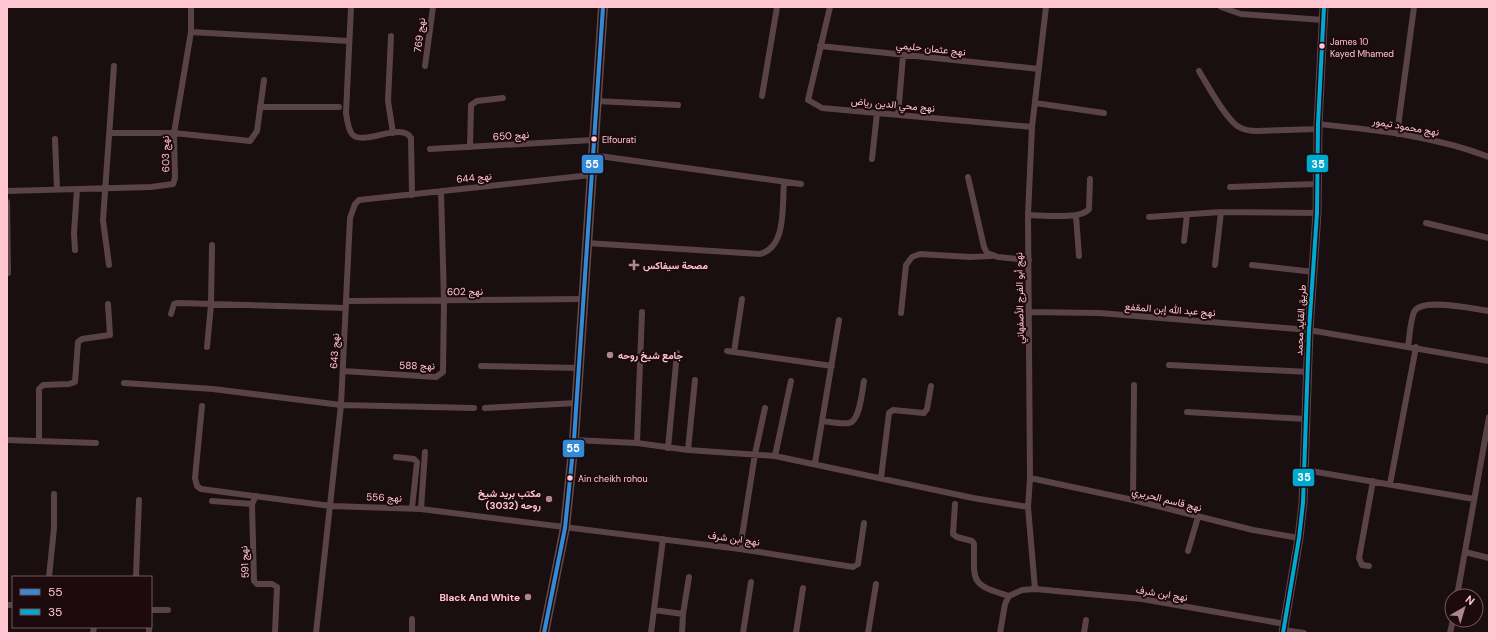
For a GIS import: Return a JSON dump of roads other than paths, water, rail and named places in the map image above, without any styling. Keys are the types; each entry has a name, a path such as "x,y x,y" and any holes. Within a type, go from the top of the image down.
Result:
{"main road":[{"path":"544,633 565,528 574,440 603,7"},
{"name":"طريق القايد محمد","path":"1284,629 1299,538 1304,470 1309,372 1309,330 1317,214 1318,126 1324,7"}],"street":[{"name":"نهج 603","path":"7,190 151,187 173,184 175,178 174,133 191,32 191,7"},
{"path":"351,7 346,113 350,130 353,135 359,138 393,133 406,133 411,138 412,195"},
{"name":"نهج 769","path":"425,66 433,7"},
{"path":"762,96 777,7"},
{"path":"820,46 830,7"},
{"name":"نهج أبو الفرج الأصفهاني","path":"1035,589 1028,507 1030,478 1028,215 1032,127 1046,7"},
{"path":"1221,7 1241,14 1323,20"},
{"path":"1397,134 1414,7"},
{"path":"191,32 349,41"},
{"path":"391,36 388,100 393,133"},
{"name":"نهج عثمان حليمي","path":"820,46 903,56 1039,69"},
{"name":"نهج محي الدين رياض","path":"820,46 808,100 822,108 1032,127"},
{"path":"898,115 903,56"},
{"path":"109,265 103,220 104,188 107,178 114,66"},
{"name":"نهج محمود تيمور","path":"1198,71 1229,117 1237,126 1248,131 1318,126 1397,134 1443,143 1489,157"},
{"path":"110,133 174,133 248,142 253,139 257,131 264,80"},
{"path":"470,147 472,105 477,101 503,98"},
{"path":"596,101 678,105"},
{"path":"1035,103 1104,112"},
{"path":"260,107 339,107"},
{"path":"872,159 878,113"},
{"path":"56,139 57,189"},
{"name":"نهج 650","path":"430,149 593,140"},
{"path":"592,155 801,184"},
{"name":"نهج 644","path":"359,200 591,175"},
{"path":"968,177 984,247 991,256"},
{"path":"1028,215 1076,216 1087,212 1089,209 1090,179"},
{"path":"586,243 760,254 768,252 780,234 784,182"},
{"path":"1230,187 1317,184"},
{"path":"75,250 74,233 76,189"},
{"path":"441,191 444,301"},
{"name":"نهج 643","path":"316,633 341,405 346,308 348,300 350,218 355,204 359,200"},
{"path":"7,202 8,273"},
{"path":"1215,265 1221,212"},
{"path":"1148,217 1221,212 1317,214"},
{"path":"1184,241 1187,215"},
{"path":"1076,216 1079,256"},
{"path":"1426,223 1489,238"},
{"path":"207,347 211,305 212,245"},
{"path":"901,313 906,265 912,256 920,254 970,257 991,256 1029,260"},
{"path":"1252,265 1314,272"},
{"name":"نهج 602","path":"348,300 444,301 584,299"},
{"path":"734,352 742,299"},
{"name":"نهج 588","path":"343,371 436,377 440,375 443,372 444,364 444,301"},
{"path":"172,314 175,303 346,308"},
{"path":"39,441 39,389 43,385 69,384 75,382 78,342 82,339 110,335 108,304"},
{"path":"1408,346 1414,312 1422,306 1436,304 1489,311"},
{"path":"637,443 642,312"},
{"name":"نهج عبد الله إبن المقفع","path":"1029,312 1099,314 1309,330 1416,347 1489,361"},
{"path":"815,463 839,320"},
{"path":"1390,484 1416,347"},
{"path":"727,351 832,366"},
{"path":"668,448 677,352"},
{"path":"1169,365 1309,372"},
{"path":"481,366 579,368"},
{"path":"688,450 695,380"},
{"path":"775,456 790,381"},
{"path":"823,421 847,423 854,421 857,415 864,381"},
{"path":"124,383 212,390 341,405 474,408"},
{"path":"881,478 889,413 893,410 924,413 927,410 931,386"},
{"path":"1133,500 1134,386"},
{"path":"485,408 576,403"},
{"name":"نهج 556","path":"202,406 195,478 197,486 201,489 331,506 421,508 565,528"},
{"path":"740,549 755,454 765,408"},
{"path":"1187,412 1306,419"},
{"path":"1458,588 1489,417"},
{"path":"7,440 96,443"},
{"path":"574,440 637,443 688,450 775,456 815,463 973,498 1028,507"},
{"path":"421,508 425,452"},
{"path":"396,457 414,459 417,462 412,508"},
{"path":"1304,470 1474,499"},
{"name":"نهج قاسم الحريري","path":"1030,478 1133,500 1253,530 1299,538"},
{"path":"1369,566 1362,564 1359,558 1373,481"},
{"path":"49,576 54,528 54,494"},
{"name":"نهج 591","path":"256,496 252,504 254,581 257,584 272,584 277,586 275,633"},
{"path":"136,576 139,500"},
{"path":"212,501 252,504"},
{"path":"955,504 953,534 957,537 972,541 974,544 974,574 978,583 987,589 1009,596 1005,604 1000,633"},
{"path":"1188,551 1198,517"},
{"name":"نهج ابن شرف","path":"565,528 740,549 853,567 858,564 864,523"},
{"path":"651,633 664,539"},
{"path":"1465,552 1489,558"},
{"path":"682,633 683,614 689,577"},
{"path":"743,633 750,582"},
{"path":"868,633 876,584"},
{"path":"796,633 803,588"},
{"name":"نهج ابن شرف","path":"1009,596 1022,590 1035,589 1142,599 1304,633"},
{"path":"152,610 168,610"},
{"path":"654,610 683,614"},
{"path":"412,619 412,633"},
{"path":"1084,633 1086,620"}],"place":[{"name":"James 10 Kayed Mhamed","path":"1322,46"},
{"name":"Elfourati","path":"594,139"},
{"name":"مصحة سيفاكس","path":"634,265"},
{"name":"جامع شيخ روحه","path":"610,355"},
{"name":"Ain cheikh rohou","path":"570,478"},
{"name":"مكتب بريد شيخ روحه (3032)","path":"549,499"},
{"name":"Black And White","path":"528,597"}]}
